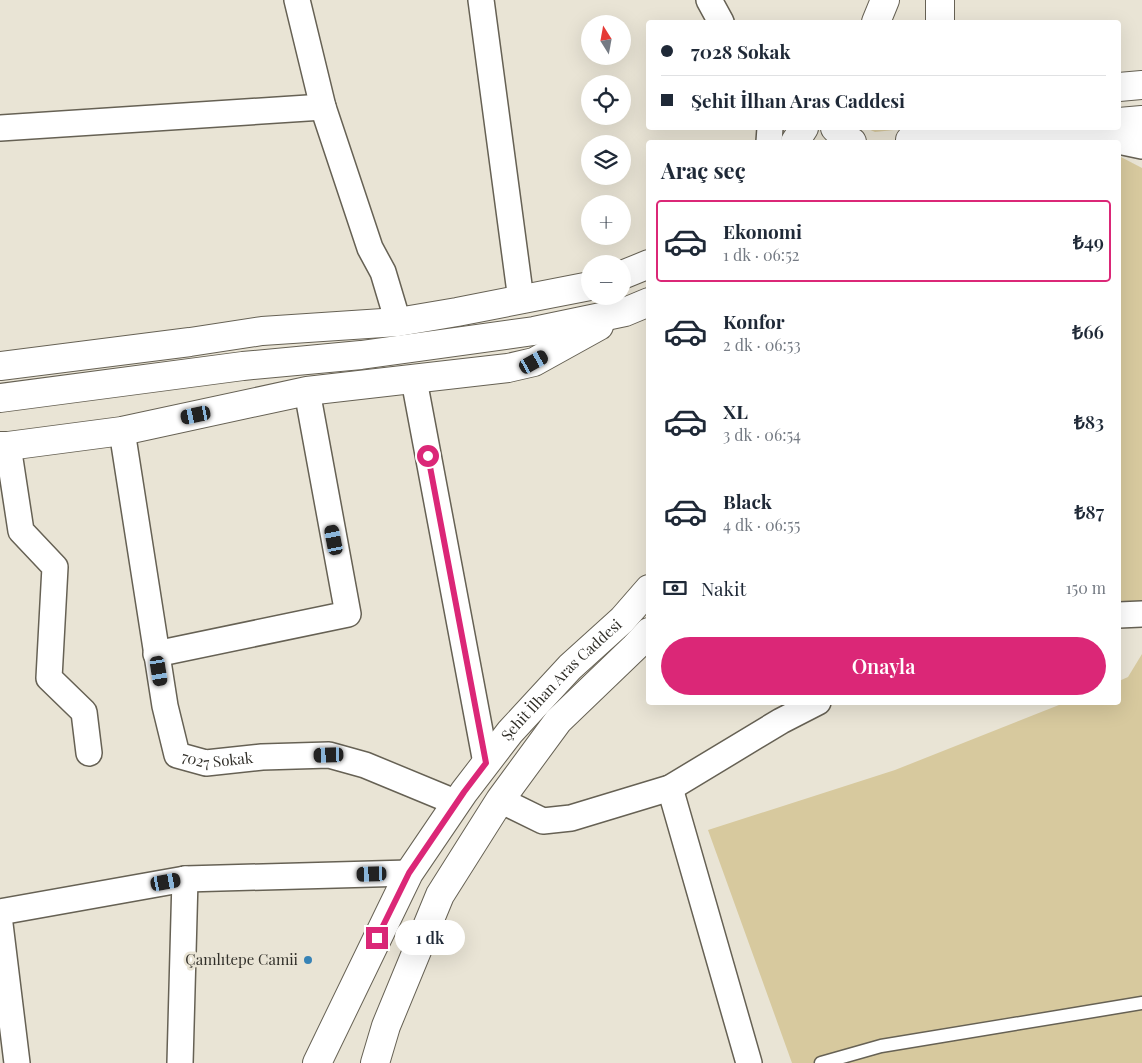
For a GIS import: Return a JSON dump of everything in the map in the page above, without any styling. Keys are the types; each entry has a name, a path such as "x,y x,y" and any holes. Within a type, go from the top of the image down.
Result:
{"main road":[{"path":"877,20 885,0"},
{"path":"940,0 940,20"},
{"path":"1121,87 1142,85"},
{"path":"1126,142 1142,120"},
{"path":"837,130 848,140"},
{"path":"912,137 1011,139 1066,130"},
{"path":"631,271 646,265"},
{"path":"0,366 262,331 398,322 581,288"},
{"path":"4,446 122,431 307,391 508,368 534,362 637,307"},
{"path":"0,398 534,331 637,307"},
{"name":"Şehit İlhan Aras Caddesi","path":"317,1063 409,873 456,803 510,732 570,667 622,620 646,592"},
{"name":"Şehit İlhan Aras Caddesi","path":"376,1063 386,1026 440,895 500,800 558,721 646,635"}],"street":[{"path":"297,0 323,107 370,248 383,272 398,322"},
{"path":"481,0 521,300"},
{"path":"709,0 720,20"},
{"path":"0,128 323,107"},
{"path":"1085,130 1119,140"},
{"path":"414,380 486,763"},
{"path":"156,654 348,614 307,391"},
{"name":"7027 Sokak","path":"122,431 164,706 177,754 206,763 262,757 329,755 366,765 456,803"},
{"path":"4,446 21,531 55,567 48,678 84,712 89,753"},
{"path":"1121,615 1142,614"},
{"path":"500,800 543,821 571,818 670,788 812,705"},
{"path":"670,788 749,1063"},
{"path":"0,912 185,879 409,873"},
{"path":"180,1063 185,879"},
{"path":"0,924 17,1063"}],"lane":[{"path":"821,1063 881,1046 1142,1003"}],"shaded area":[{"path":"870,130 894,130 875,132"},
{"path":"1121,157 1142,168 1142,603 1121,605"},
{"path":"1142,654 1142,1063 792,1063 708,830 895,770 1059,705 1121,705 1121,680 1128,677"}],"place":[{"name":"Çamlıtepe Camii","path":"308,960"}],"route":[{"path":"377,938 409,873 486,763 428,456"}]}
